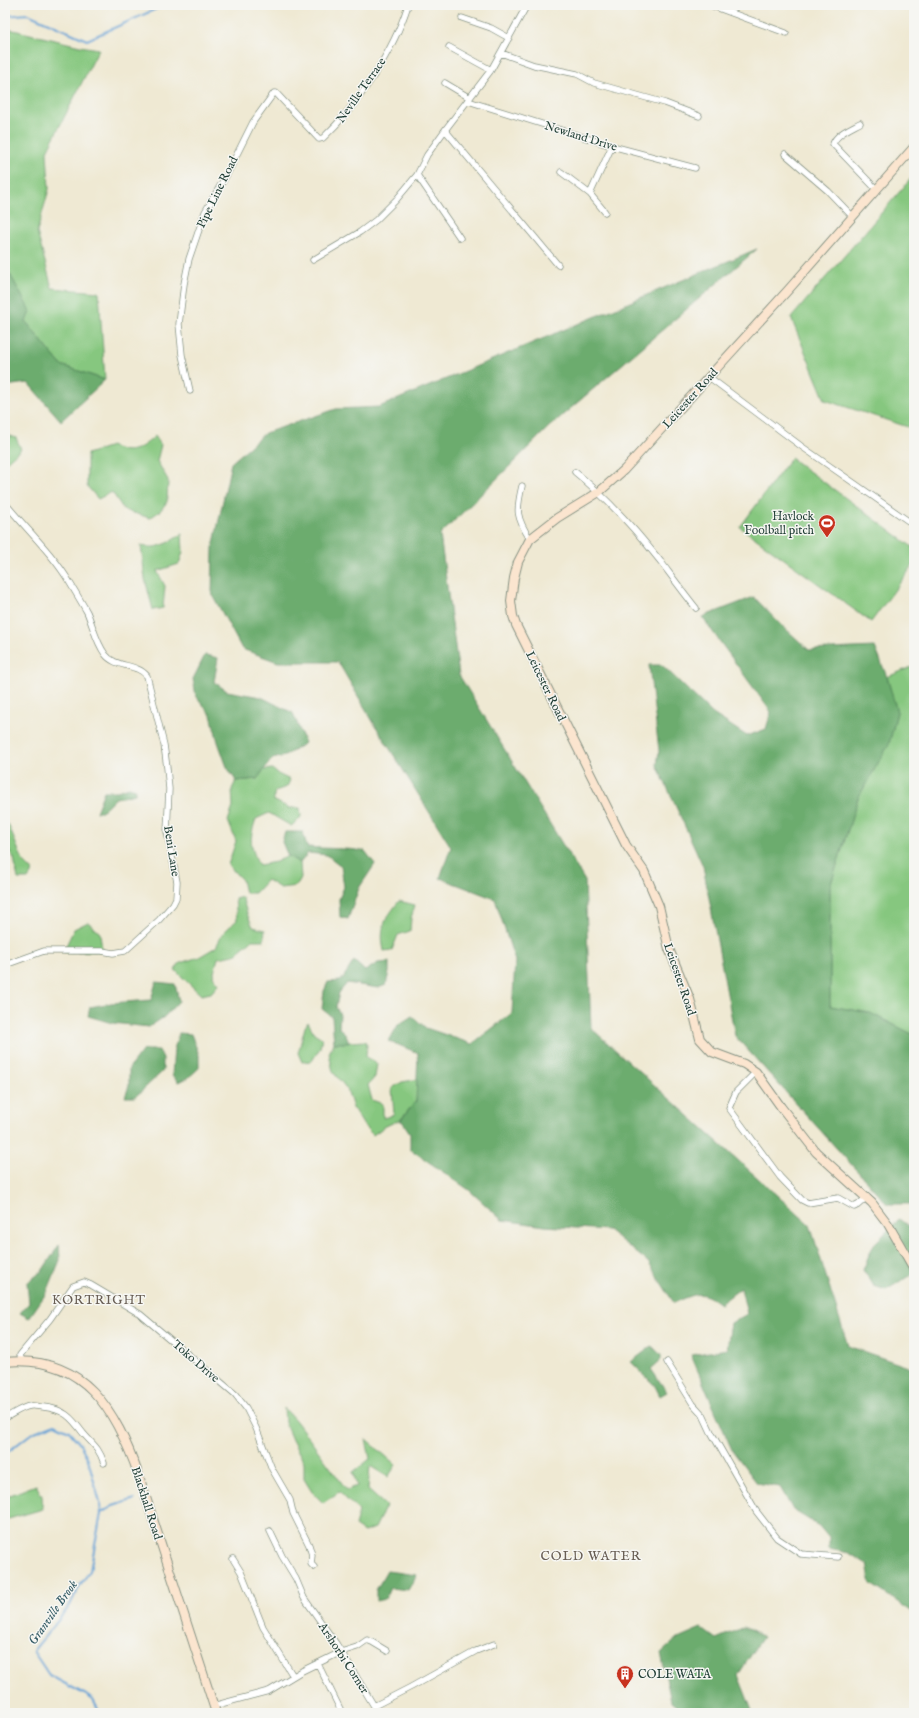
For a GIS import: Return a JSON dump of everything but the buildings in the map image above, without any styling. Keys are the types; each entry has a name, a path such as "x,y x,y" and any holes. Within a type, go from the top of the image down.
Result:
{"street":[{"name":"Neville Terrace","path":"239,147 253,122 274,93 278,94 319,139 323,138 343,118 368,82 401,27 408,5"},
{"path":"313,260 360,232 376,220 396,200 417,175 426,155 491,70 527,5"},
{"path":"710,5 786,33"},
{"path":"462,18 486,26 509,38"},
{"path":"449,47 491,70"},
{"path":"500,53 534,65 577,74 594,83 665,103 699,116"},
{"name":"Newland Drive","path":"445,83 469,100 612,146 695,168"},
{"path":"860,123 839,136 834,140 833,144 877,190"},
{"path":"445,130 558,265"},
{"path":"590,194 612,146"},
{"name":"Pipe Line Road","path":"190,391 180,338 184,284 189,259 205,212 227,174 239,147"},
{"name":"Leicester Road","path":"914,147 853,217 638,455 599,492 557,518 530,539 521,555 514,578 512,609 516,625 626,845 644,871 662,915 669,949 690,999 700,1039 712,1052 744,1064 756,1072 810,1144 867,1197 888,1224 914,1269"},
{"path":"785,154 828,191 853,217"},
{"path":"561,172 590,194 605,212"},
{"path":"417,175 460,238"},
{"path":"709,377 801,446 914,525"},
{"path":"575,472 599,492 661,562 696,608"},
{"path":"522,486 519,501 519,518 520,523 530,539"},
{"name":"Beni Lane","path":"5,503 56,563 70,582 87,612 107,657 115,662 141,670 146,674 150,682 164,745 169,789 167,832 177,882 176,898 173,904 159,920 125,951 113,953 102,951 44,951 5,965"},
{"path":"756,1072 736,1092 729,1108 780,1177 802,1200 808,1203 838,1198 854,1207 867,1197"},
{"name":"Toko Drive","path":"22,1362 20,1355 50,1319 74,1286 80,1283 84,1282 91,1285 140,1314 235,1394 246,1408 262,1440 272,1469 290,1500 293,1513 307,1540 312,1555 311,1564 314,1567"},
{"name":"Blackhall Road","path":"5,1362 41,1363 57,1368 84,1383 105,1404 128,1445 215,1710"},
{"path":"667,1362 693,1404 703,1415 756,1512 777,1538 801,1554 838,1557"},
{"path":"5,1418 31,1406 61,1411 73,1419 84,1434 93,1442 100,1451 104,1463"},
{"name":"Arshorbi Corner","path":"270,1531 282,1556 296,1579 304,1598 341,1652 374,1706 476,1651 494,1644"},
{"path":"233,1559 241,1572 263,1626 293,1676"},
{"path":"215,1710 269,1691 293,1676 341,1652 357,1647 367,1640 387,1651"},
{"path":"318,1664 342,1713"}],"green space":[{"path":"5,28 80,46 99,49 47,151 49,189 37,232 52,288 99,292 105,380 61,365 26,322 10,274 5,271"},
{"path":"914,175 914,429 825,400 791,318"},
{"path":"757,249 550,426 440,535 459,675 585,881 591,1028 810,1225 848,1346 914,1369 914,1613 871,1584 867,1564 849,1553 829,1549 829,1538 819,1526 793,1510 780,1487 757,1483 732,1450 691,1355 727,1349 731,1323 747,1314 741,1288 720,1304 708,1296 698,1294 674,1303 648,1262 608,1230 545,1226 502,1220 469,1190 410,1149 410,1133 402,1121 400,1121 416,1101 418,1053 389,1041 398,1025 412,1016 426,1028 472,1044 512,1013 515,961 495,899 440,878 451,847 375,725 338,662 278,662 242,649 212,594 213,548 231,463 265,433 336,409 379,407"},
{"path":"5,271 10,274 30,311 26,322 61,365 105,380 61,421 28,383 5,386"},
{"path":"5,434 16,438 21,449 5,463"},
{"path":"155,436 161,445 157,461 168,480 167,502 160,511 150,518 124,510 112,492 98,499 87,486 87,454 111,446 130,451 135,450 140,448"},
{"name":"Havlock Foolball pitch","path":"791,458 914,548 914,564 871,622 740,527"},
{"path":"182,534 183,552 179,564 157,571 165,586 163,608 153,610 145,579 141,546 153,547 163,545"},
{"path":"754,597 776,620 809,650 875,647 887,677 897,712 889,744 858,798 830,887 830,1006 870,1013 914,1035 914,1204 887,1204 735,1036 703,866 657,765 659,751 649,665 662,665 713,714 747,736 766,729 771,712 702,617"},
{"path":"205,655 218,658 214,682 227,691 261,697 293,713 305,743 285,756 272,759 257,779 236,781 227,767 218,742 211,715 196,696 193,679"},
{"path":"914,666 914,1035 870,1013 830,1006 830,887 858,798 889,744 897,712 887,677"},
{"path":"272,769 290,780 287,787 275,791 273,800 289,808 300,808 301,816 299,820 291,826 269,813 256,819 252,832 252,847 259,865 276,862 288,856 300,863 301,878 296,886 280,888 267,880 255,893 245,893 242,880 228,865 236,841 228,821 233,807 232,789 236,781 257,779 264,770"},
{"path":"129,787 136,789 135,794 116,798 102,812 96,812 104,791 117,791"},
{"path":"5,824 8,824 23,861 33,871 28,879 18,879 14,858 5,846"},
{"path":"285,832 303,832 307,847 365,851 375,864 359,888 348,919 340,917 339,899 344,887 341,866 327,855 308,853 300,863 288,856 282,842"},
{"path":"242,897 253,927 265,930 264,940 252,940 234,955 218,958 213,976 219,984 211,993 201,995 175,970 180,963 199,957 216,947 223,933 237,920 235,899"},
{"path":"399,901 415,905 411,918 410,931 398,935 392,950 384,951 382,935 384,924"},
{"path":"88,922 100,933 102,951 63,952 74,929"},
{"path":"354,961 365,971 378,963 389,962 389,972 386,985 378,988 347,983 339,993 336,1007 340,1015 339,1028 346,1034 349,1043 334,1043 332,1017 322,1009 324,991 328,982 341,981"},
{"path":"156,982 175,984 179,1001 164,1017 149,1027 112,1023 88,1016 90,1007 111,1003 151,1000"},
{"path":"308,1022 314,1033 322,1038 320,1048 312,1061 302,1062 298,1053 305,1027"},
{"path":"179,1033 191,1034 199,1055 199,1068 188,1078 178,1082 172,1075 174,1049"},
{"path":"365,1041 367,1045 366,1057 377,1064 375,1077 368,1085 372,1100 383,1104 383,1118 394,1115 392,1088 402,1082 419,1079 416,1101 401,1119 384,1127 373,1135 364,1126 353,1108 347,1089 333,1072 329,1053 334,1043"},
{"path":"143,1050 159,1050 163,1059 163,1071 135,1097 125,1097 129,1086 129,1068"},
{"path":"899,1219 914,1230 914,1273 886,1290 874,1286 863,1270 874,1244"},
{"path":"59,1245 60,1260 47,1292 29,1318 20,1313 29,1303 27,1283 42,1271"},
{"path":"652,1346 661,1355 661,1360 651,1369 667,1392 660,1396 655,1386 631,1362"},
{"path":"284,1408 296,1421 347,1490 357,1486 353,1472 370,1459 366,1439 396,1465 388,1477 370,1466 368,1490 386,1506 375,1528 364,1532 355,1526 359,1511 339,1492 323,1503 312,1492 304,1479 304,1462 285,1423"},
{"path":"36,1485 42,1496 43,1509 5,1520 5,1497"},
{"path":"387,1571 417,1575 408,1590 390,1588 385,1599 376,1601 376,1590"},
{"path":"744,1627 763,1637 738,1675 753,1713 685,1713 671,1702 661,1653 678,1638 701,1628 716,1639"}],"waterway":[{"path":"5,16 28,14 87,40 165,5"},
{"name":"Granville Brook","path":"5,1454 32,1433 55,1424 69,1431 80,1444 88,1459 100,1503 101,1514 90,1571 80,1585 69,1607 33,1651 49,1675 93,1700 100,1713"},
{"path":"101,1513 113,1506 135,1499"}],"place":[{"name":"Havlock Foolball pitch","path":"827,538"},
{"name":"COLE WATA","path":"625,1689"}],"district":[{"name":"KORTRIGHT","path":"99,1299"},
{"name":"COLD WATER","path":"591,1555"}]}
